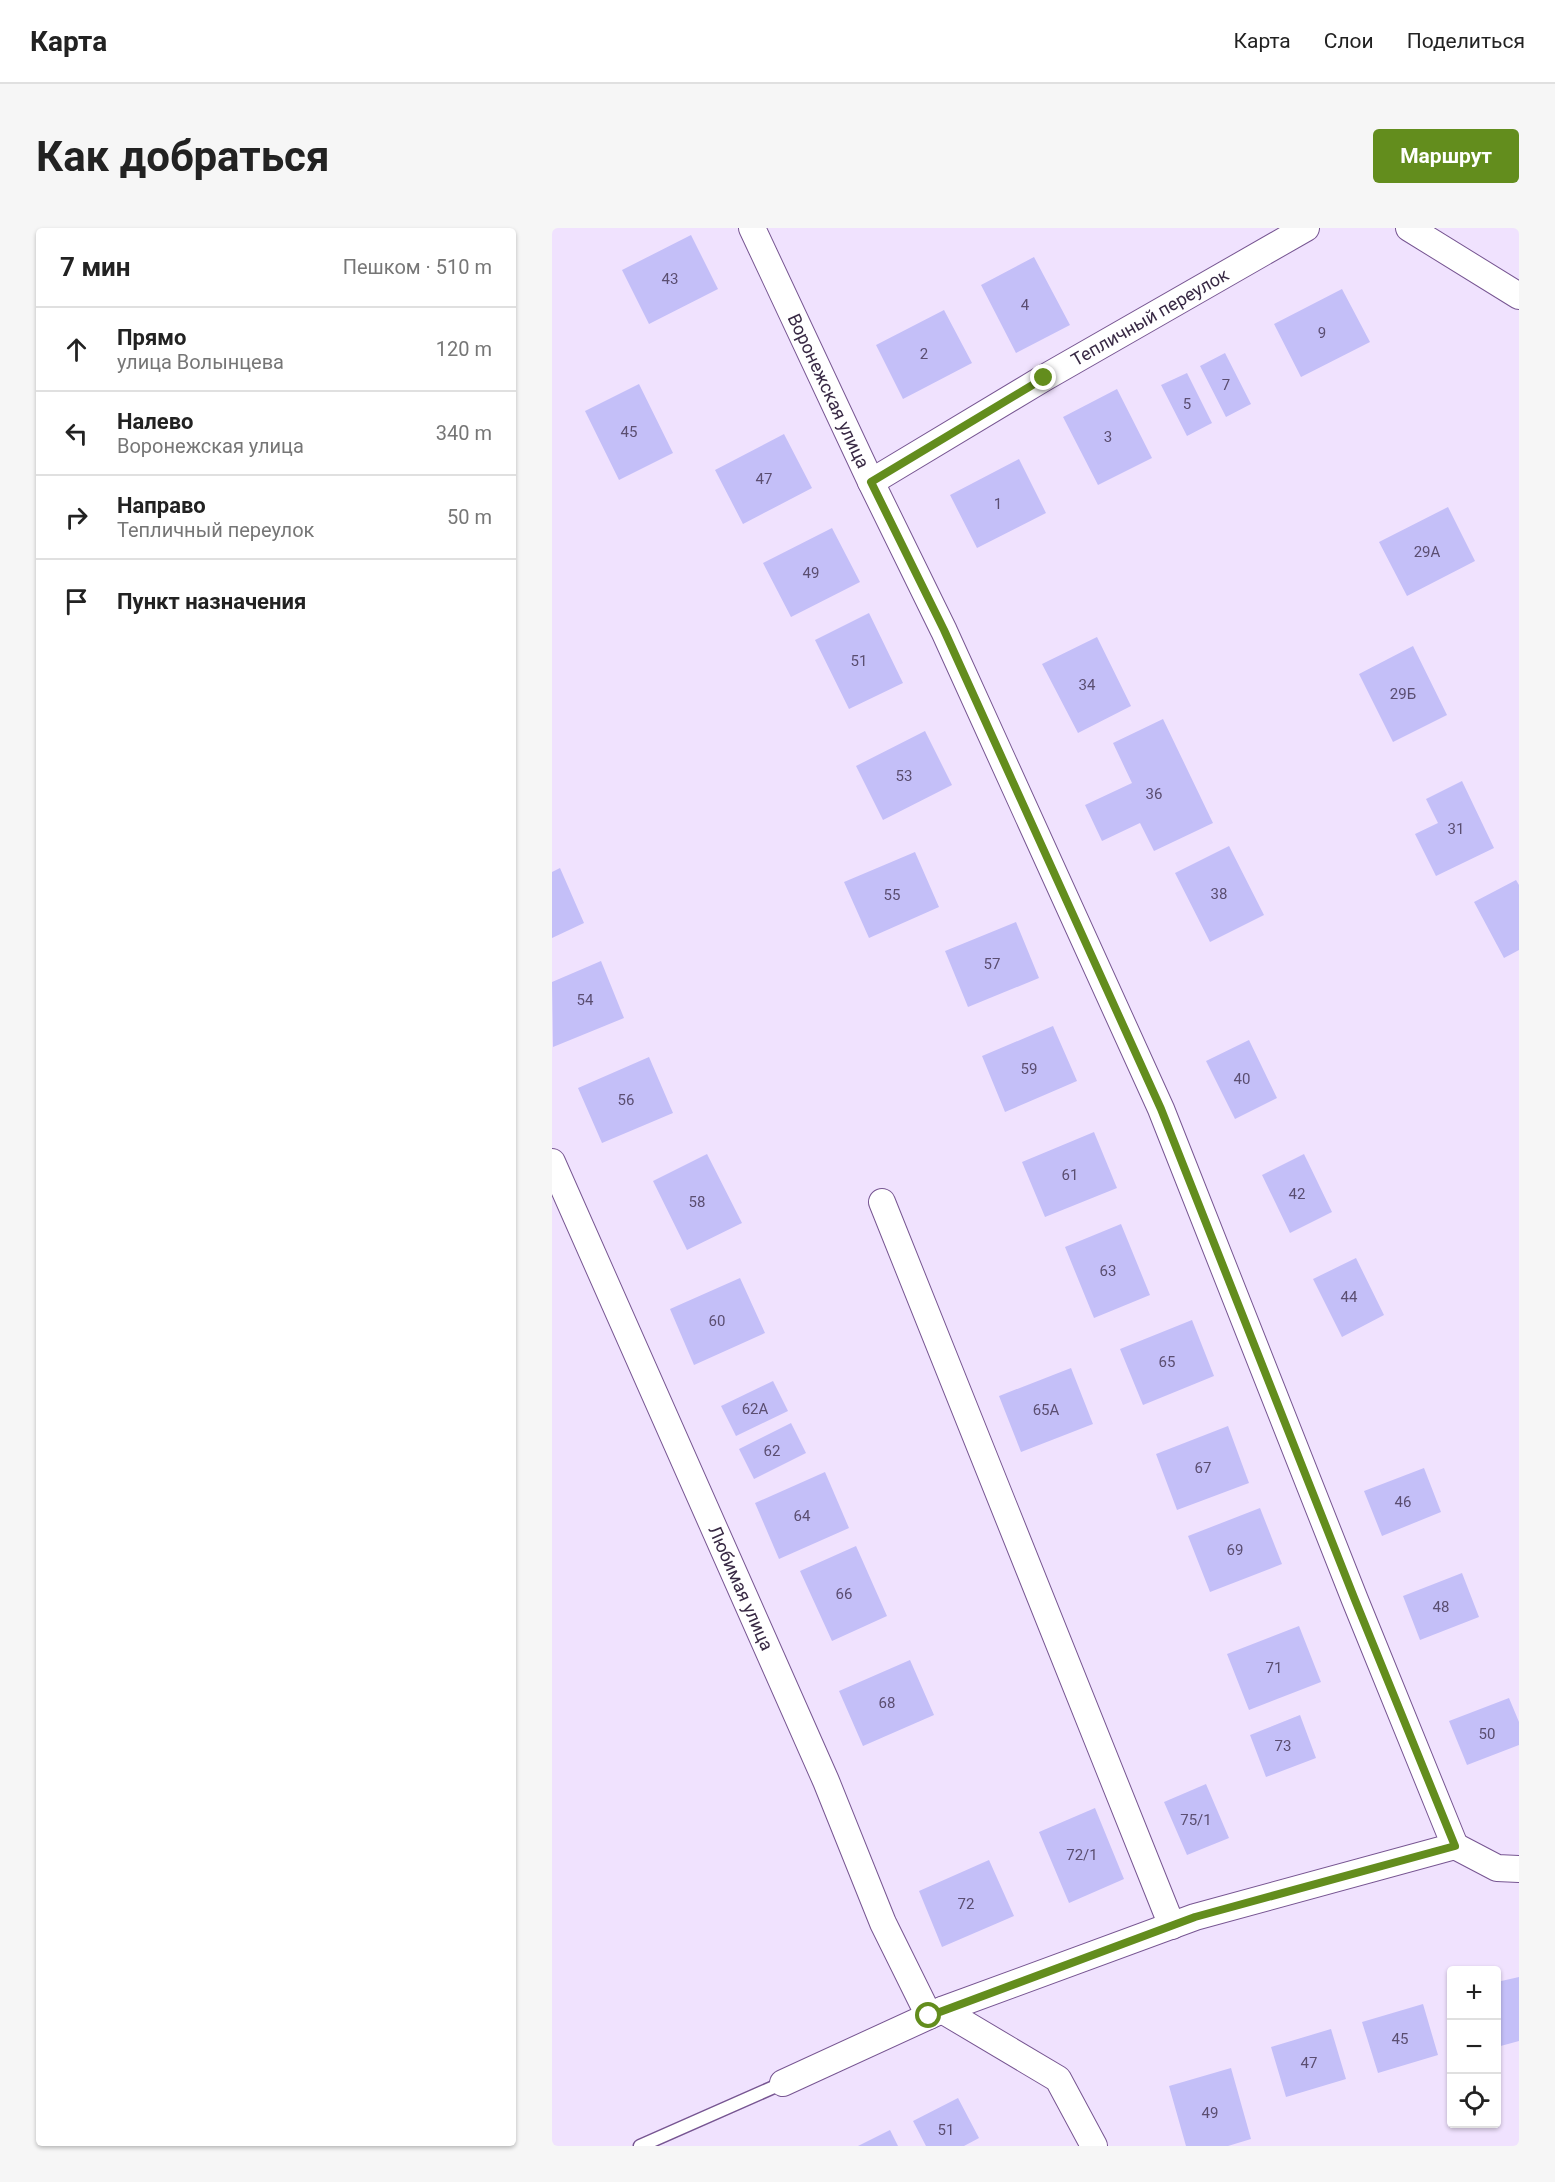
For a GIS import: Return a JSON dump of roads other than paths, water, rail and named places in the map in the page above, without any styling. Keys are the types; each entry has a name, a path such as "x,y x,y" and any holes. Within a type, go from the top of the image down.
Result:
{"street":[{"name":"Тепличный переулок","path":"871,482 1044,378 1306,228"},
{"path":"1409,228 1519,296"},
{"name":"Воронежская улица","path":"762,231 871,482 944,630 1161,1109 1455,1846"},
{"name":"Любимая улица","path":"552,1162 826,1780 883,1923 936,2013"},
{"path":"882,1202 1172,1926"},
{"path":"783,2083 936,2013 1195,1917 1455,1846 1497,1868 1519,1869"},
{"path":"936,2013 1058,2079 1094,2146"}],"lane":[{"path":"640,2146 783,2083"}]}
